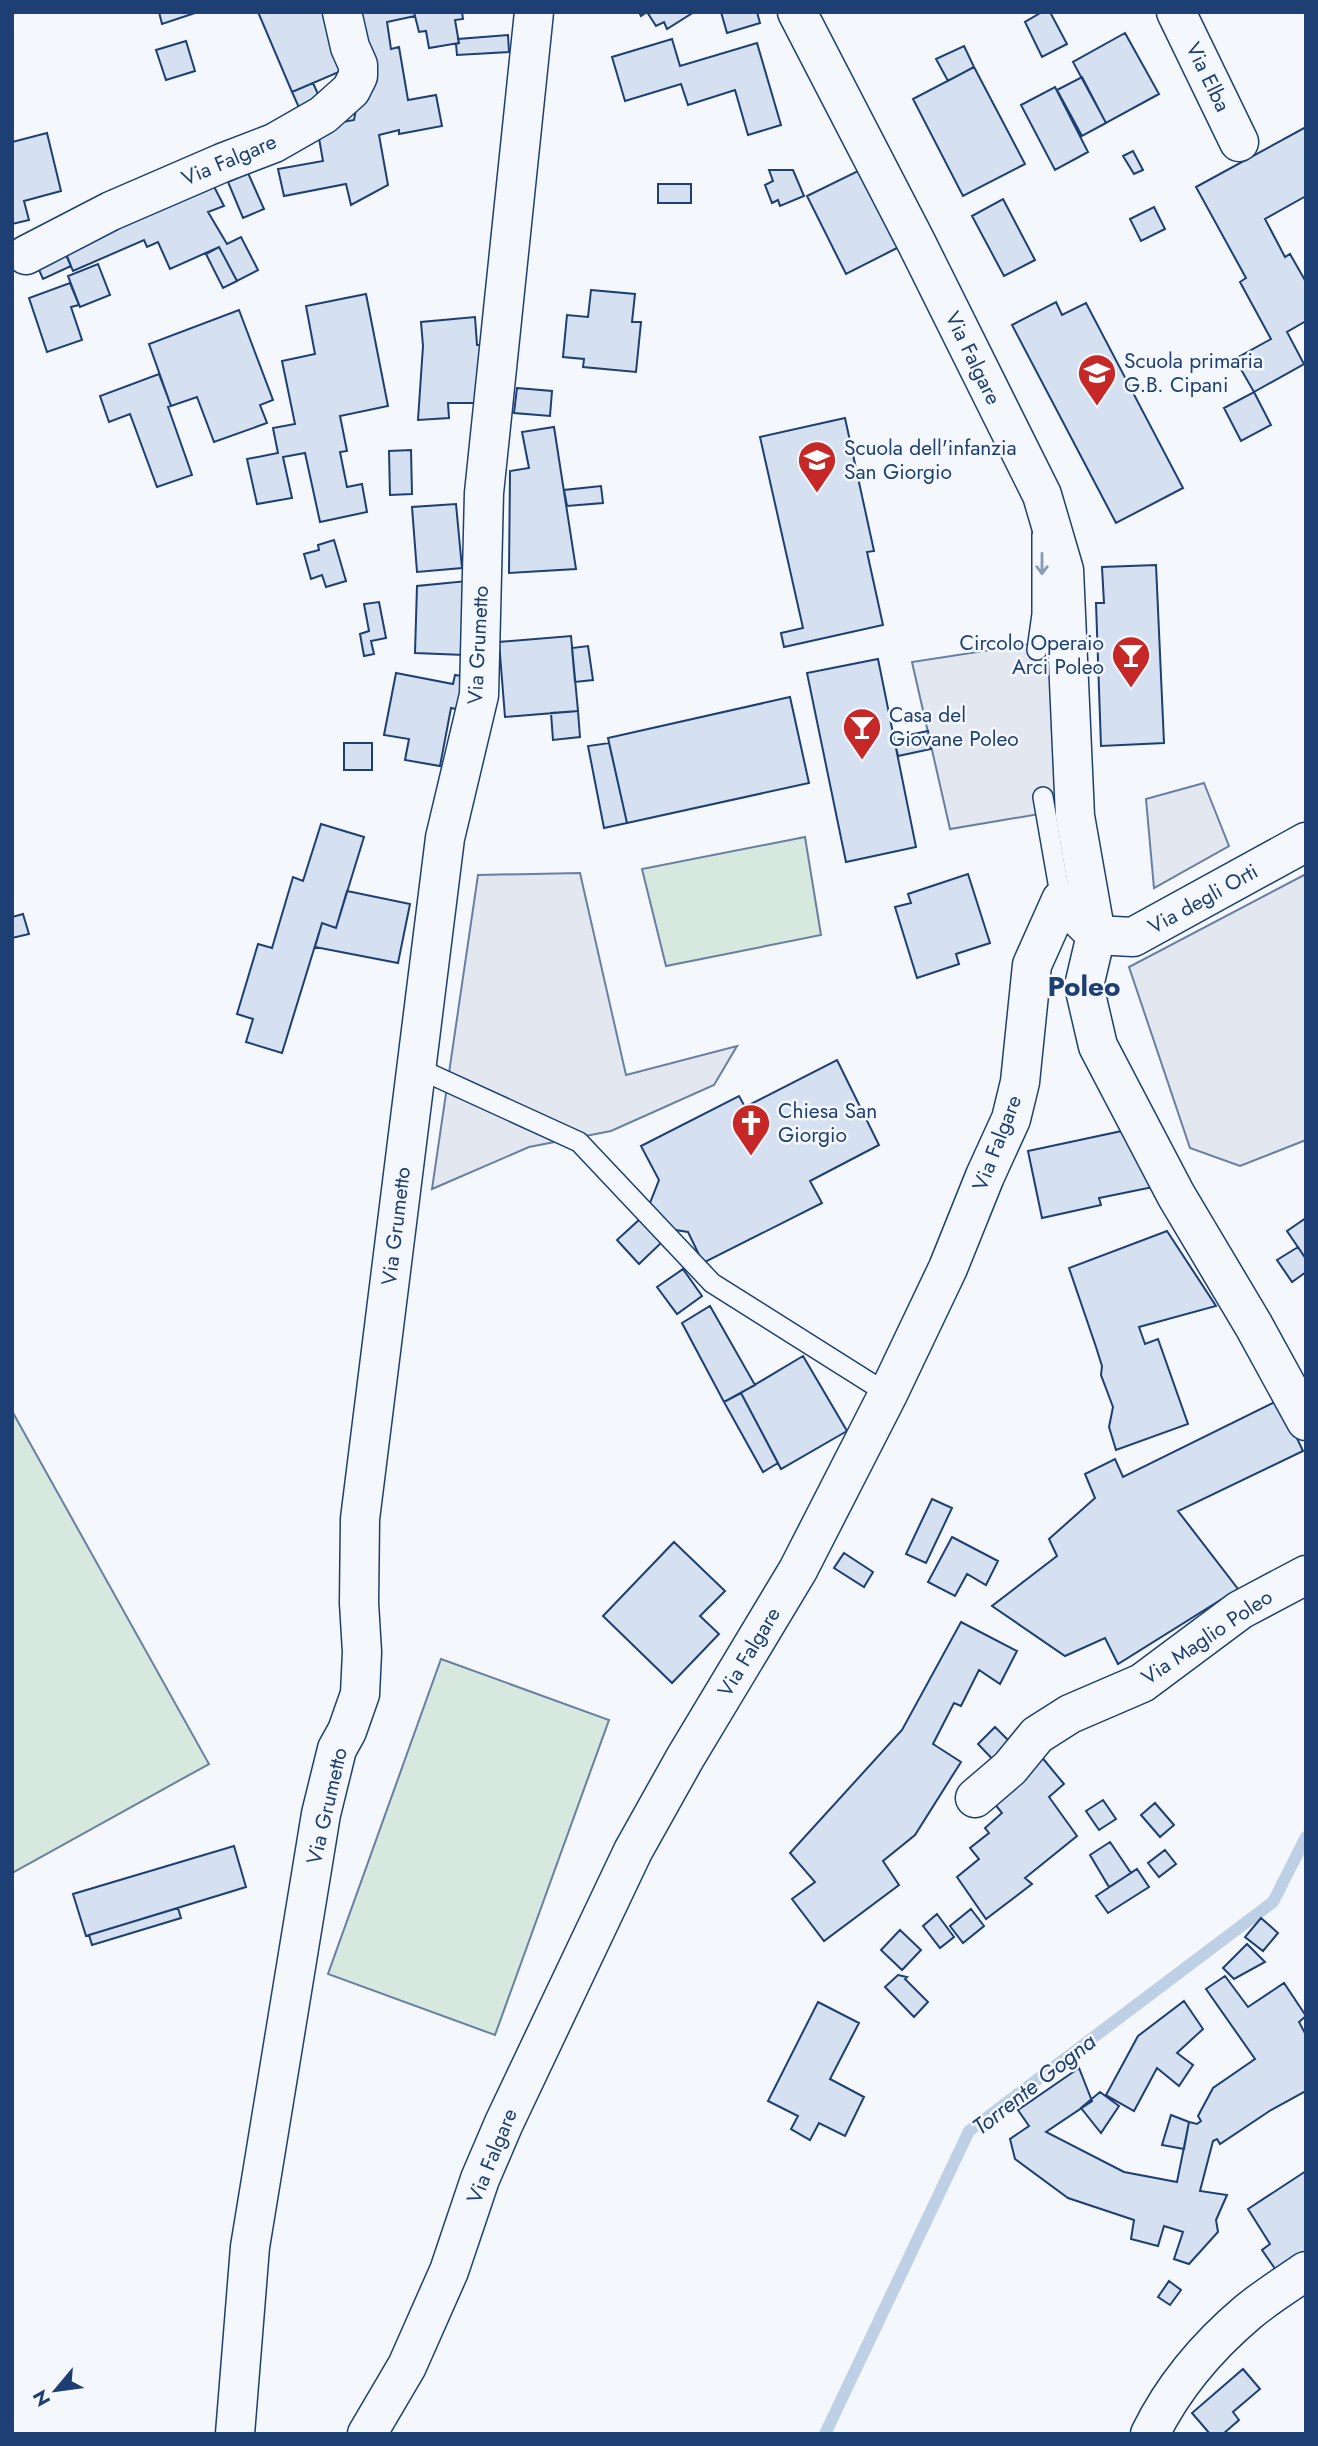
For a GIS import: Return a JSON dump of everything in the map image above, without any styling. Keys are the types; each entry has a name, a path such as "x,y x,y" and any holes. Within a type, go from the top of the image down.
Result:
{"street":[{"name":"Via Falgare","path":"26,255 111,211 274,143 323,115 351,90 358,75 358,65 350,47 342,12"},
{"name":"Via Grumetto","path":"235,2434 250,2247 321,1814 337,1749 347,1731 360,1694 360,1519 445,838 479,695 484,493 534,12"},
{"name":"Via Falgare","path":"797,12 910,230 1042,495 1065,570 1074,816 1096,936 1084,986 1098,1046 1176,1195 1254,1326 1306,1421"},
{"name":"Via Elba","path":"1176,12 1239,142"},
{"name":"Via degli Orti","path":"1096,936 1133,937 1306,842"},
{"name":"Via Falgare","path":"367,2434 407,2366 449,2271 480,2179 504,2123 633,1852 685,1758 798,1570 888,1394 948,1268 1011,1119 1020,1082 1032,965 1061,900"},
{"path":"1061,900 1096,936"},
{"name":"Via Maglio Poleo","path":"975,1798 1010,1768 1037,1735 1070,1713 1142,1683 1240,1610 1306,1575"},
{"path":"1150,2434 1190,2371 1249,2311 1306,2271"}],"lane":[{"path":"1037,650 1042,614 1042,495"},
{"path":"1043,797 1061,900"},
{"path":"415,1067 579,1142 712,1283 888,1394"}],"shaded area":[{"path":"1055,640 1063,810 950,829 912,662"},
{"path":"1204,783 1229,846 1154,888 1146,799"},
{"path":"805,837 821,935 666,966 642,869"},
{"path":"580,873 626,1075 737,1046 714,1085 611,1131 529,1147 432,1189 478,875"},
{"path":"1306,874 1306,1140 1240,1166 1190,1148 1129,967"},
{"path":"12,1411 209,1764 12,1873"},
{"path":"441,1659 609,1720 495,2035 328,1974"}],"building":[{"path":"159,12 198,12 162,24"},
{"path":"258,12 330,12 353,66 292,92"},
{"path":"347,12 414,12 415,16 387,22 391,49 399,47 408,100 436,95 442,126 399,134 399,130 379,135 388,185 351,205 346,184 284,196 278,169 323,161 317,127 354,120 368,46"},
{"path":"414,12 462,12 463,19 455,20 459,43 429,48 426,31 419,32"},
{"path":"647,12 694,12 667,29 664,22 656,26"},
{"path":"721,12 757,12 760,23 727,33"},
{"path":"1042,12 1050,12 1067,44 1042,57 1025,22"},
{"path":"1125,33 1159,94 1106,123 1073,62"},
{"path":"508,35 509,52 457,55 458,39"},
{"path":"672,39 680,66 757,43 781,125 748,135 735,90 688,105 681,84 625,101 612,57"},
{"path":"186,41 195,71 166,80 156,50"},
{"path":"964,46 974,67 948,81 936,59"},
{"path":"974,67 1025,164 963,196 913,99"},
{"path":"1082,77 1106,123 1082,136 1057,90"},
{"path":"313,83 322,103 301,112 292,92"},
{"path":"1055,87 1088,152 1055,170 1021,105"},
{"path":"1306,127 1306,196 1265,219 1285,257 1290,254 1306,282 1306,321 1287,332 1304,364 1254,392 1235,359 1271,339 1240,282 1246,278 1196,187"},
{"path":"47,133 61,191 24,201 29,220 12,224 12,142"},
{"path":"1133,151 1143,170 1134,174 1123,156"},
{"path":"769,170 793,170 804,196 780,206 778,200 772,203 765,185 773,181"},
{"path":"860,170 899,247 846,274 807,196"},
{"path":"248,173 264,209 243,218 228,182"},
{"path":"208,175 224,206 208,212 227,244 241,237 258,270 237,281 219,247 170,269 158,242 147,247 144,240 73,271 59,239"},
{"path":"658,184 691,184 691,203 658,203"},
{"path":"1003,199 1035,260 1004,276 972,216"},
{"path":"1154,207 1165,229 1141,241 1130,219"},
{"path":"61,241 71,266 43,279 32,254"},
{"path":"219,247 237,281 223,288 206,254"},
{"path":"98,264 110,295 80,307 68,276"},
{"path":"70,283 79,305 71,307 82,340 47,352 29,298"},
{"path":"591,290 635,294 632,322 641,322 636,372 583,367 584,359 563,357 567,315 588,317"},
{"path":"366,294 388,406 340,416 347,451 340,452 347,487 362,484 367,512 320,522 305,453 283,457 292,498 257,504 247,459 278,453 273,428 295,424 282,361 315,354 306,306"},
{"name":"Scuola primaria G.B. Cipani","path":"1056,302 1062,315 1086,303 1183,488 1116,523 1012,325"},
{"path":"239,310 273,400 260,405 267,423 214,442 197,397 171,406 149,344"},
{"path":"475,317 477,345 484,345 478,403 448,403 449,418 418,420 423,346 421,322"},
{"path":"159,374 192,475 157,487 130,414 109,422 100,396"},
{"path":"517,388 552,391 550,416 514,413"},
{"path":"1254,392 1271,425 1241,441 1224,408"},
{"name":"Scuola dell'infanzia San Giorgio","path":"845,418 874,551 867,552 883,625 784,647 781,633 803,628 760,437"},
{"path":"554,427 576,569 509,573 510,471 529,468 522,432"},
{"path":"411,450 412,494 390,495 389,451"},
{"path":"601,486 603,503 567,506 564,490"},
{"path":"456,504 462,568 417,572 412,507"},
{"path":"334,540 346,581 326,587 322,575 311,579 304,554 319,550 318,545"},
{"name":"Circolo Operaio Arci Poleo","path":"1156,565 1164,743 1101,746 1096,603 1104,603 1102,567"},
{"path":"467,581 464,655 415,653 417,586"},
{"path":"379,602 386,638 371,641 374,654 364,656 360,634 369,631 364,604"},
{"path":"571,636 578,711 505,717 499,642"},
{"path":"588,646 593,680 575,682 572,648"},
{"path":"878,659 916,847 846,862 807,673"},
{"path":"396,673 453,684 455,675 467,677 461,710 451,708 440,766 405,760 409,739 384,735"},
{"path":"790,697 809,783 627,823 608,738"},
{"path":"578,711 580,737 553,740 551,713"},
{"path":"928,731 931,749 898,756 894,738"},
{"path":"344,743 372,743 372,770 344,770"},
{"path":"609,743 627,823 604,828 588,746"},
{"path":"321,824 364,837 336,928 322,923 282,1053 246,1042 253,1019 237,1014 258,944 272,948 293,877 303,881"},
{"path":"968,874 990,943 956,954 959,964 917,978 895,907 911,903 908,894"},
{"path":"347,891 410,904 398,963 315,947 322,923 336,928"},
{"path":"23,914 29,934 12,938 12,917"},
{"name":"Chiesa San Giorgio","path":"837,1060 879,1145 810,1181 822,1203 703,1263 688,1232 663,1228 650,1203 659,1180 641,1146 739,1096 745,1107"},
{"path":"1136,1128 1158,1186 1099,1198 1101,1205 1042,1218 1028,1151"},
{"path":"1306,1218 1306,1259 1287,1231"},
{"path":"640,1219 661,1243 639,1264 617,1240"},
{"path":"1167,1231 1216,1306 1139,1327 1145,1344 1158,1339 1188,1424 1116,1450 1109,1427 1113,1407 1069,1268"},
{"path":"1298,1247 1306,1259 1306,1272 1292,1282 1277,1260"},
{"path":"683,1269 702,1296 677,1314 657,1287"},
{"path":"710,1306 755,1385 724,1402 682,1323"},
{"path":"803,1356 847,1431 781,1469 741,1393"},
{"path":"741,1393 778,1463 763,1472 724,1402"},
{"path":"1279,1400 1303,1451 1178,1511 1238,1589 1118,1664 1105,1638 1065,1656 992,1606 1057,1556 1049,1539 1095,1498 1085,1474 1115,1459 1123,1477"},
{"path":"932,1499 952,1508 926,1563 906,1554"},
{"path":"952,1537 998,1561 986,1585 967,1574 955,1596 928,1582"},
{"path":"674,1542 725,1591 700,1616 719,1634 672,1683 603,1616"},
{"path":"844,1553 873,1572 864,1587 834,1568"},
{"path":"961,1622 1017,1651 1000,1684 979,1670 961,1706 954,1703 933,1744 961,1762 915,1835 883,1861 899,1885 824,1941 792,1899 815,1882 790,1853 902,1730"},
{"path":"995,1727 1018,1750 1001,1768 978,1744"},
{"path":"1040,1755 1064,1784 1049,1797 1077,1836 1025,1878 1032,1884 986,1919 957,1877 979,1859 970,1848 989,1833 985,1828 1002,1813 989,1797"},
{"path":"1103,1800 1116,1819 1099,1830 1086,1811"},
{"path":"1155,1803 1174,1825 1160,1837 1141,1815"},
{"path":"1110,1842 1131,1873 1109,1887 1090,1855"},
{"path":"234,1846 246,1887 86,1936 73,1894"},
{"path":"1165,1850 1176,1864 1159,1877 1148,1863"},
{"path":"1137,1869 1149,1887 1108,1913 1096,1896"},
{"path":"178,1908 181,1918 92,1945 89,1935"},
{"path":"971,1909 984,1926 963,1943 950,1926"},
{"path":"937,1914 954,1937 940,1948 923,1926"},
{"path":"1261,1918 1278,1933 1263,1951 1245,1937"},
{"path":"900,1930 921,1950 902,1970 881,1950"},
{"path":"1247,1944 1265,1962 1234,1979 1223,1968"},
{"path":"898,1975 907,1977 905,1979 928,2002 914,2017 885,1987"},
{"path":"1225,1976 1248,2007 1284,1983 1306,2016 1299,2022 1306,2035 1306,2091 1271,2110 1220,2144 1217,2139 1213,2141 1200,2191 1227,2195 1216,2220 1218,2232 1189,2264 1174,2259 1183,2232 1164,2226 1158,2246 1131,2239 1134,2220 1068,2198 1015,2159 1010,2139 1029,2126 1018,2110 1079,2068 1092,2101 1046,2132 1124,2172 1177,2182 1189,2122 1197,2124 1201,2121 1198,2116 1213,2088 1255,2059 1206,1989"},
{"path":"1184,2001 1203,2029 1177,2053 1193,2065 1179,2086 1157,2068 1134,2111 1106,2095 1138,2036"},
{"path":"818,2002 859,2023 830,2079 864,2097 845,2136 819,2123 810,2140 791,2129 798,2116 768,2101"},
{"path":"1100,2092 1119,2106 1101,2133 1081,2108"},
{"path":"1171,2115 1189,2122 1184,2149 1162,2145"},
{"path":"1306,2171 1306,2259 1280,2276 1262,2250 1270,2244 1248,2209"},
{"path":"1169,2281 1181,2290 1170,2305 1158,2297"},
{"path":"1243,2369 1260,2389 1233,2412 1239,2420 1223,2434 1210,2434 1192,2413"}],"waterway":[{"name":"Torrente Gogna","path":"825,2434 969,2131 1273,1902 1306,1837"}],"place":[{"name":"Scuola primaria G.B. Cipani","path":"1097,407"},
{"name":"Scuola dell'infanzia San Giorgio","path":"817,494"},
{"name":"Circolo Operaio Arci Poleo","path":"1131,689"},
{"name":"Casa del Giovane Poleo","path":"862,761"},
{"name":"Chiesa San Giorgio","path":"751,1157"}],"district":[{"name":"Poleo","path":"1084,986"}]}
